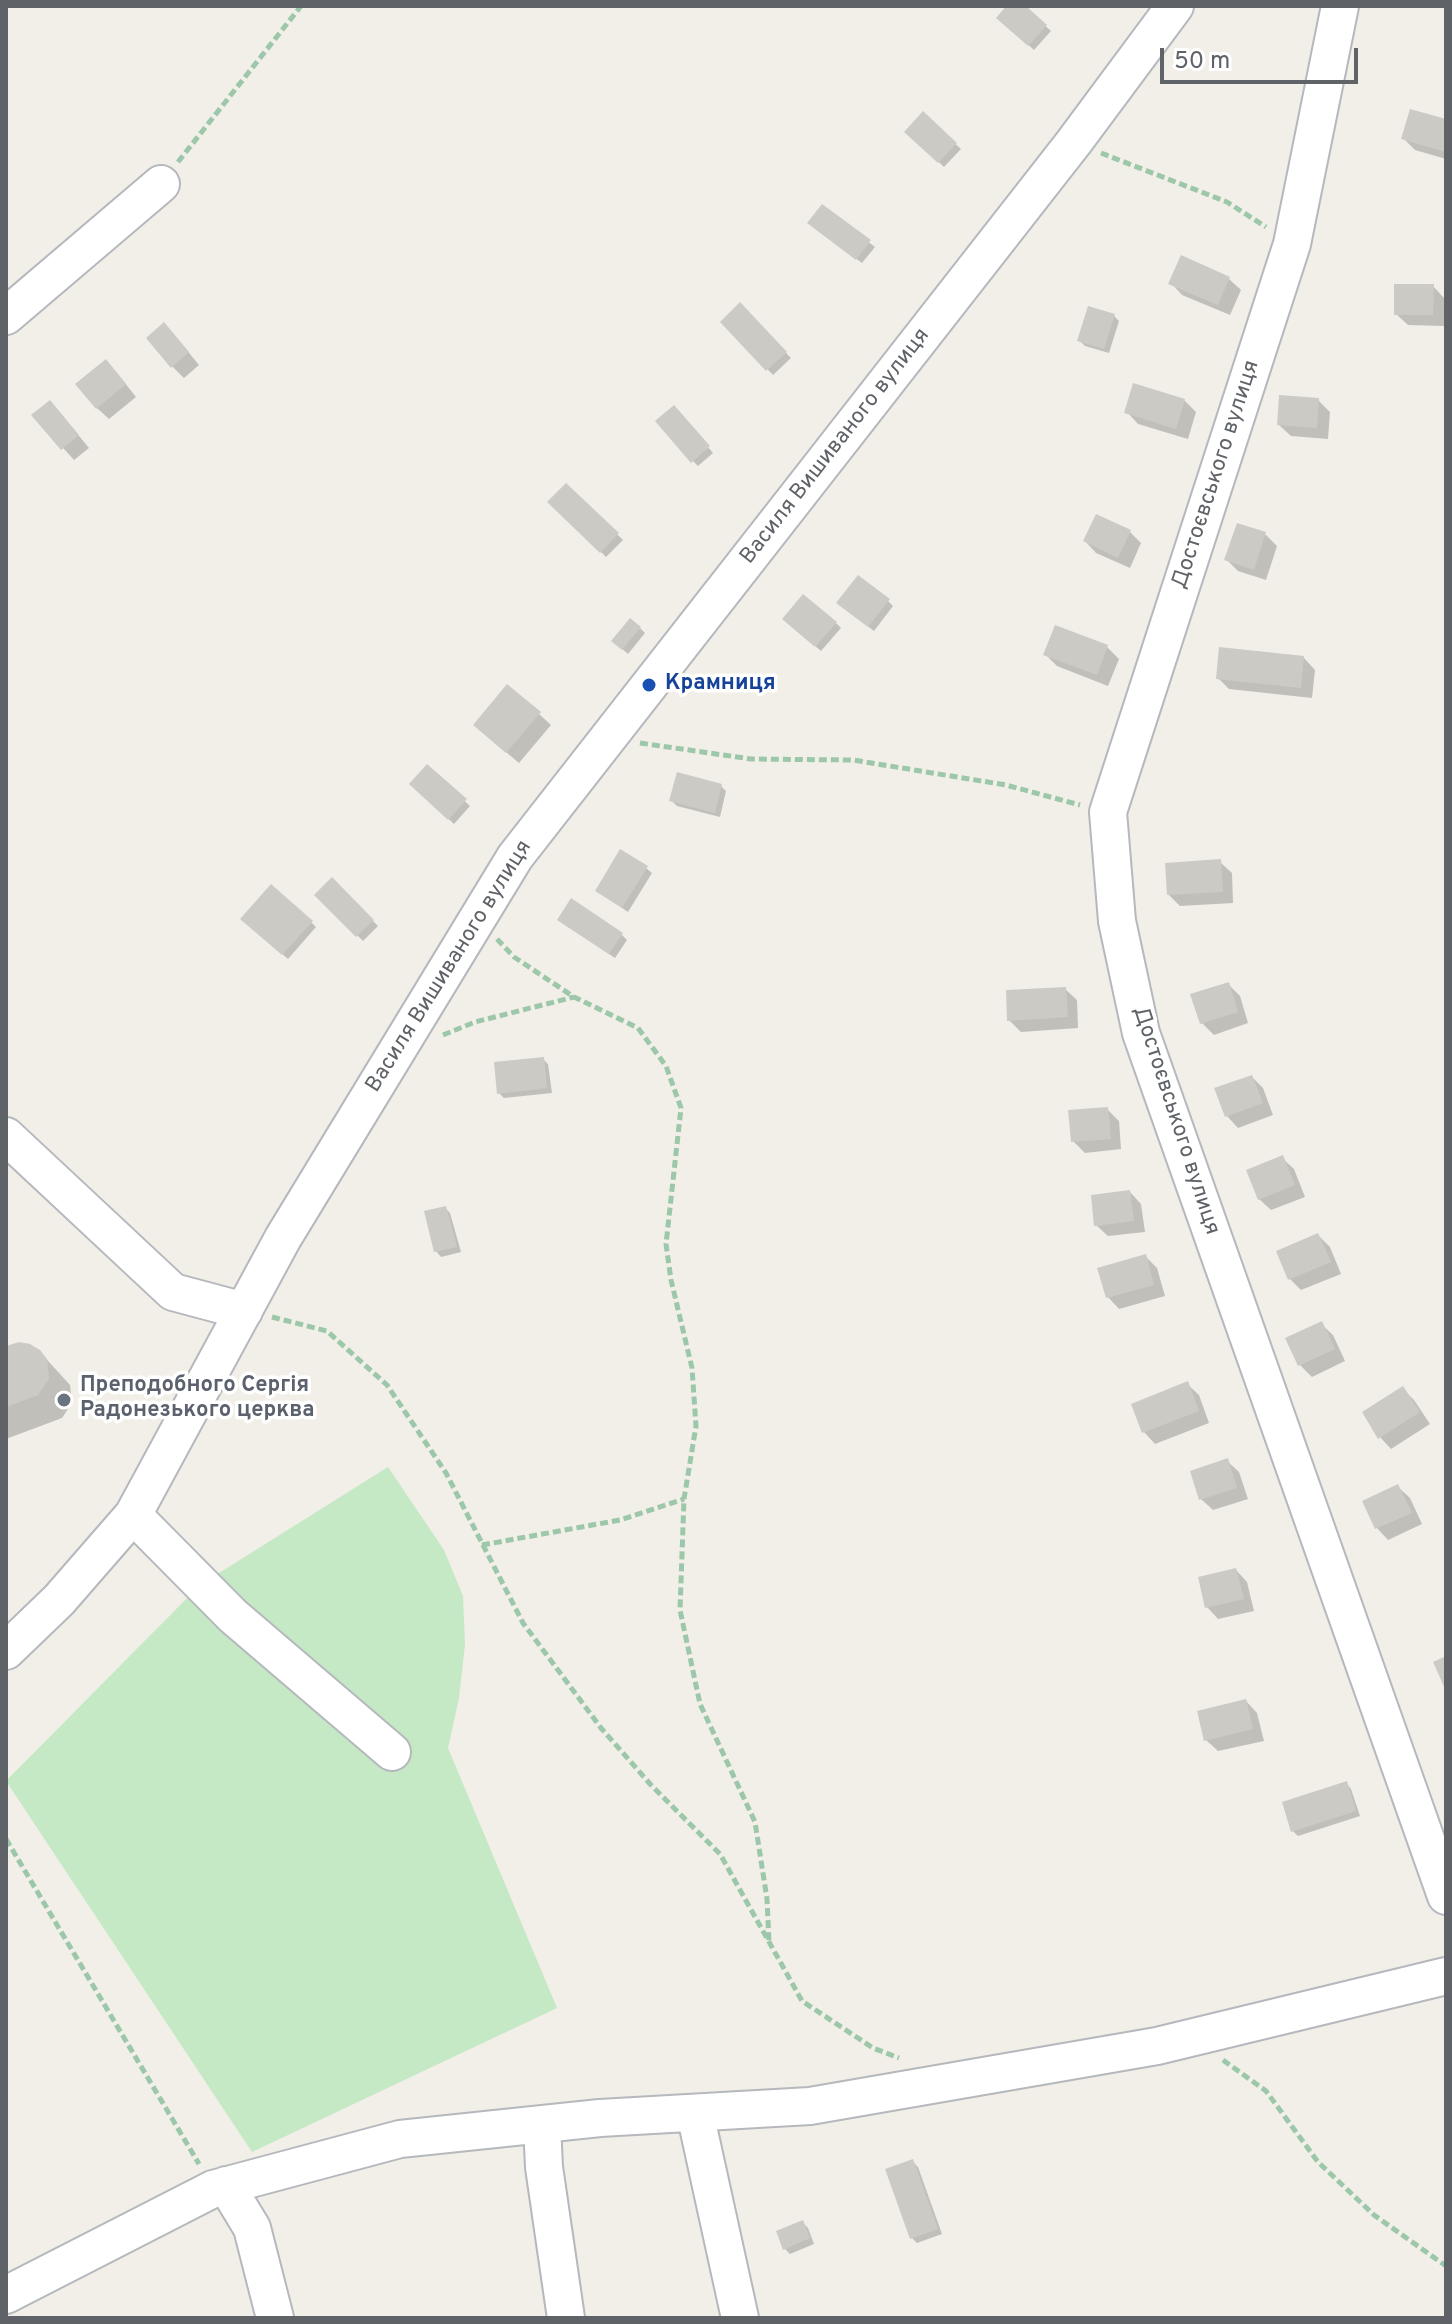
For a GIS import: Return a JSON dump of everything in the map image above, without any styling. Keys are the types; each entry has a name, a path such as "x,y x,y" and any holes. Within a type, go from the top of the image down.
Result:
{"street":[{"name":"Василя Вишиваного вулиця","path":"6,1651 59,1600 133,1515 283,1238 515,857 1074,142 1175,6"},
{"name":"Достоєвського вулиця","path":"1340,6 1292,244 1108,812 1117,921 1141,1033 1446,1896"},
{"path":"6,316 161,184"},
{"path":"6,1136 173,1292 244,1311"},
{"path":"133,1515 233,1616 392,1752"},
{"path":"6,2295 220,2187 400,2139 600,2118 810,2106 1157,2046 1446,1976"},
{"path":"695,2113 740,2318"},
{"path":"542,2124 544,2167 566,2318"},
{"path":"220,2187 252,2228 275,2318"}],"path":[{"path":"161,184 301,6"},
{"path":"1074,142 1227,202 1292,244"},
{"path":"607,739 751,759 853,760 1006,785 1108,812"},
{"path":"486,905 492,934 514,957 574,997 638,1028 666,1066 681,1108 666,1244 671,1280 692,1368 696,1426 684,1499 680,1610 700,1704 755,1822 767,1899 769,1942"},
{"path":"394,1056 475,1022 574,997"},
{"path":"244,1311 327,1331 387,1385 446,1473 523,1623 601,1728 651,1785 720,1854 802,2001 873,2048 901,2059"},
{"path":"482,1545 620,1520 684,1499"},
{"path":"6,1839 220,2187"},
{"path":"1216,2055 1266,2091 1318,2162 1374,2215 1446,2266"}],"green space":[{"path":"388,1467 444,1550 463,1596 465,1644 459,1698 448,1748 557,2008 252,2152 6,1781 200,1585"}],"building":[{"path":"1006,6 1026,6 1047,25 1028,46 996,18"},
{"path":"1410,109 1446,119 1446,152 1401,139"},
{"path":"923,111 957,143 938,163 904,132"},
{"path":"822,204 871,240 856,260 807,223"},
{"path":"1181,255 1230,277 1218,305 1168,284"},
{"path":"1394,284 1434,284 1433,315 1394,315"},
{"path":"740,302 787,352 766,371 720,322"},
{"path":"1088,306 1115,314 1104,349 1077,341"},
{"path":"164,322 189,352 171,368 146,338"},
{"path":"106,359 126,384 96,409 75,384"},
{"path":"1133,383 1185,399 1176,429 1124,413"},
{"path":"1279,395 1319,398 1317,428 1277,425"},
{"path":"50,400 79,435 61,450 31,415"},
{"path":"674,405 710,446 691,463 655,421"},
{"path":"566,483 619,533 600,553 547,502"},
{"path":"1096,514 1131,530 1118,558 1083,541"},
{"path":"1237,523 1266,532 1254,570 1224,560"},
{"path":"858,575 890,599 868,627 836,603"},
{"path":"803,594 837,622 815,647 782,619"},
{"path":"630,618 641,627 622,650 611,641"},
{"path":"1055,625 1108,645 1097,675 1043,655"},
{"path":"1219,647 1304,656 1301,688 1216,679"},
{"path":"507,684 541,712 506,753 473,725"},
{"path":"427,764 467,799 448,820 409,784"},
{"path":"677,772 722,784 715,813 669,801"},
{"path":"620,849 648,866 622,908 595,891"},
{"path":"1221,859 1223,892 1167,895 1165,863"},
{"path":"332,877 374,920 356,937 314,895"},
{"path":"271,884 313,921 282,955 240,919"},
{"path":"571,898 623,933 609,954 557,920"},
{"path":"1229,982 1238,1012 1200,1024 1190,994"},
{"path":"1066,987 1068,1017 1007,1021 1006,990"},
{"path":"544,1057 547,1088 497,1094 494,1062"},
{"path":"1252,1075 1263,1103 1225,1117 1214,1088"},
{"path":"1108,1107 1111,1139 1071,1142 1068,1110"},
{"path":"1283,1155 1295,1185 1258,1200 1246,1170"},
{"path":"1130,1190 1134,1221 1094,1226 1091,1195"},
{"path":"446,1206 457,1247 434,1252 424,1211"},
{"path":"1318,1233 1331,1262 1288,1280 1276,1251"},
{"path":"1146,1254 1154,1285 1106,1298 1097,1268"},
{"path":"1322,1321 1335,1349 1298,1366 1285,1338"},
{"path":"19,1342 40,1350 47,1359 49,1379 38,1395 6,1407 6,1346"},
{"path":"1188,1381 1199,1411 1142,1433 1131,1404"},
{"path":"1403,1386 1420,1412 1378,1439 1362,1412"},
{"path":"1228,1458 1237,1488 1199,1500 1190,1471"},
{"path":"1398,1484 1412,1513 1375,1529 1362,1501"},
{"path":"1236,1568 1244,1599 1205,1608 1198,1577"},
{"path":"1446,1656 1446,1691 1433,1662"},
{"path":"1246,1699 1253,1729 1204,1741 1197,1711"},
{"path":"1347,1781 1356,1811 1291,1832 1282,1802"},
{"path":"913,2159 938,2229 910,2239 885,2169"},
{"path":"803,2220 810,2238 783,2250 776,2231"}],"place":[{"name":"Крамниця","path":"649,685"},
{"name":"Преподобного Сергія Радонезького церква","path":"64,1400"}]}
